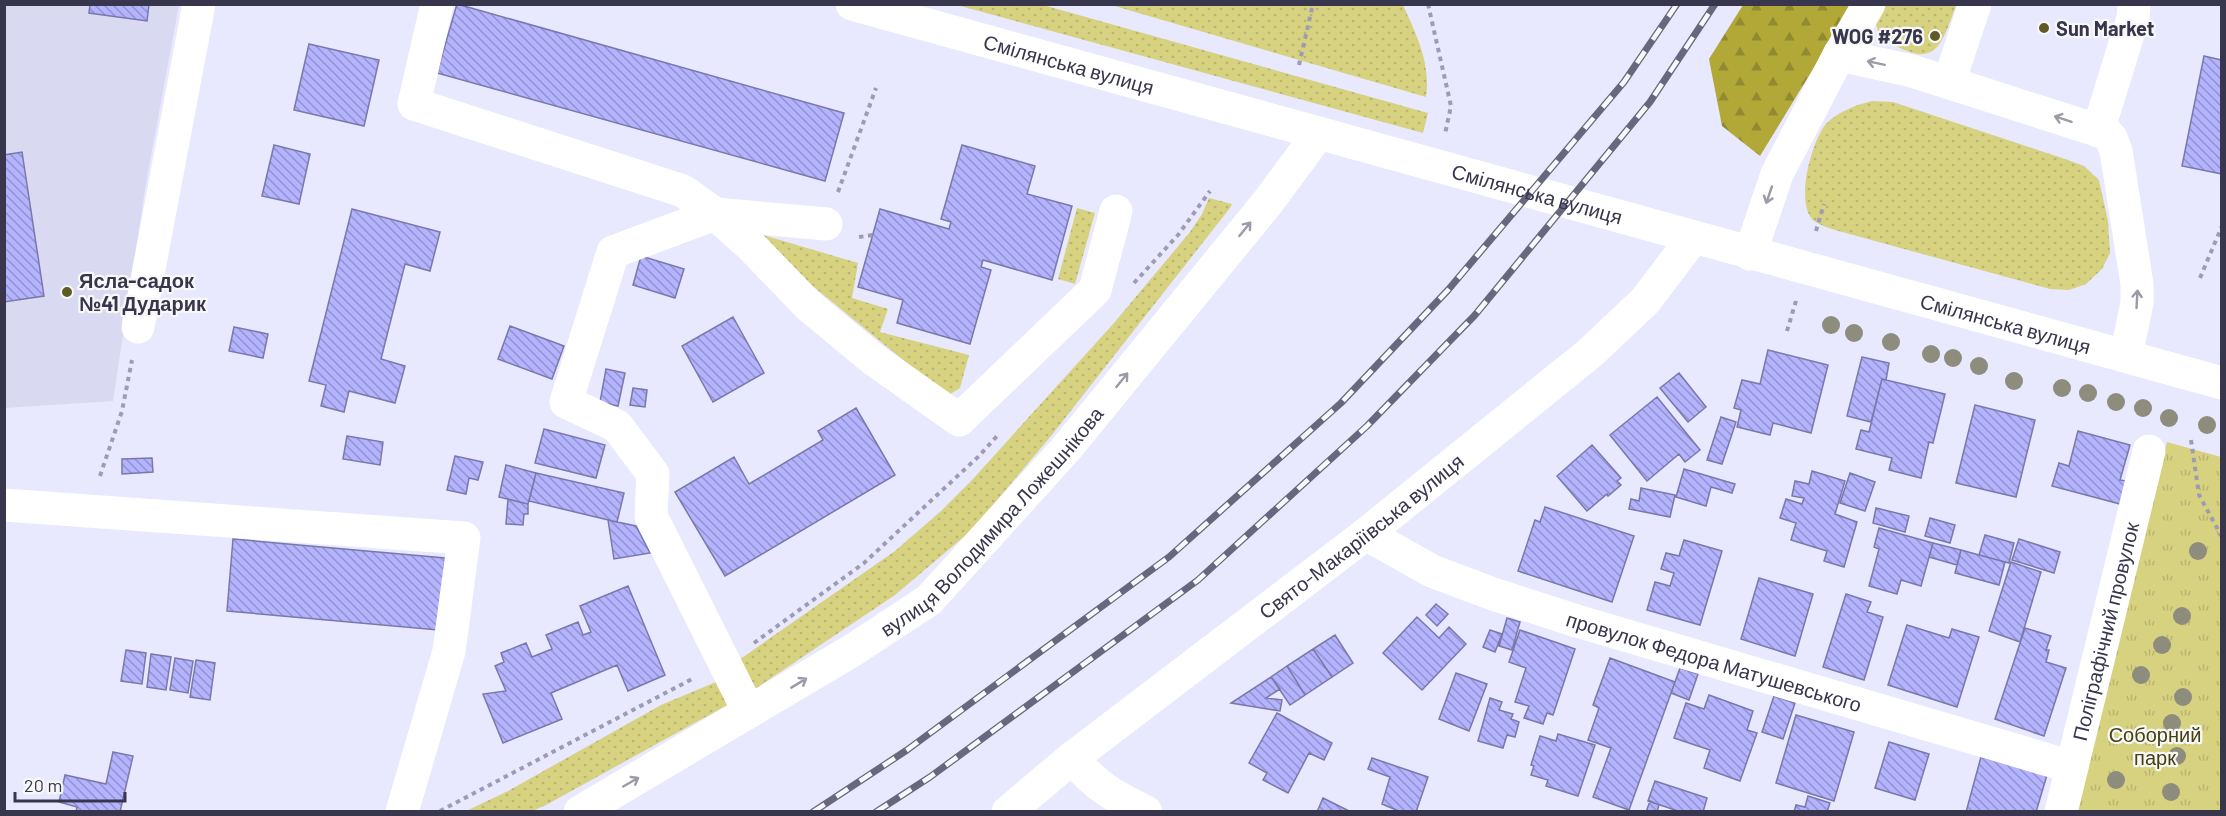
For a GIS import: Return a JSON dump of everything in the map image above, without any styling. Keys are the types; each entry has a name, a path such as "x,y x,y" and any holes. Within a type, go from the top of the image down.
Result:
{"street":[{"path":"138,327 199,4"},
{"path":"437,4 414,105 683,191 715,214 751,246 808,306 873,359 959,420 1095,290 1116,211"},
{"name":"Смілянська вулиця","path":"852,4 2222,383"},
{"path":"1750,254 1777,174 1839,55 1869,4"},
{"path":"1949,82 1975,4"},
{"path":"2098,131 2133,18 2134,4"},
{"path":"1839,55 1949,82 2106,133 2111,138 2116,151 2137,284 2137,303 2126,356"},
{"name":"вулиця Володимира Ложешнікова","path":"580,812 853,650 929,600 1065,450 1268,202 1319,133"},
{"path":"749,712 651,516 653,474 617,426 566,402 613,252 715,214 826,224"},
{"name":"Свято-Макаріївська вулиця","path":"1008,812 1072,758 1366,534 1616,330 1645,301 1693,238"},
{"name":"Поліграфічний провулок","path":"2061,812 2150,451"},
{"path":"4,505 464,538 449,651 402,812"},
{"name":"провулок Федора Матушевського","path":"1366,534 1432,571 1492,594 2072,766"},
{"path":"1072,758 1100,787 1146,812"}],"path":[{"path":"1299,65 1313,4"},
{"path":"1428,4 1451,106 1438,167"},
{"path":"826,224 876,88"},
{"path":"1130,288 1178,235 1209,191"},
{"path":"1816,231 1824,204"},
{"path":"2200,278 2222,226"},
{"path":"858,237 873,235"},
{"path":"1787,331 1796,300"},
{"path":"88,511 122,411 138,327"},
{"path":"438,812 725,662 864,563 980,456 1003,429"},
{"path":"2191,440 2199,495 2222,537"}],"shaded area":[{"name":"Ясла-садок №41 Дударик","path":"5,5 179,5 146,183 113,401 5,408"}],"green space":[{"path":"957,5 1043,5 1428,113 1423,133"},
{"path":"1111,5 1403,5 1424,61 1426,97"},
{"path":"1743,5 1852,5 1760,156 1722,126 1709,59"},
{"path":"1886,5 1956,5 1938,46 1931,52 1922,54 1911,53 1880,37 1876,24"},
{"path":"1872,101 1893,102 2084,166 2099,180 2108,221 2110,253 2102,269 2086,284 2069,290 2050,289 1835,230 1814,221 1808,213 1805,187 1815,144 1830,120 1853,107"},
{"path":"1209,198 1232,204 1051,436 973,529 895,595 752,691 736,662 895,551 941,511 972,480 1114,323 1190,232"},
{"path":"1077,208 1095,213 1075,284 1058,279"},
{"path":"763,235 858,263 852,298 888,309 880,332 969,355 960,388 947,396 759,242"},
{"name":"Соборний парк","path":"2167,442 2221,457 2221,811 2070,812"},
{"path":"716,682 729,704 546,805 532,811 464,812 508,791 661,705"}],"building":[{"path":"90,4 149,4 147,21 89,13"},
{"path":"457,4 844,113 825,181 437,73"},
{"path":"309,44 379,60 364,126 294,110"},
{"path":"2204,56 2222,60 2222,174 2182,166"},
{"path":"274,145 310,154 299,204 262,196"},
{"path":"962,145 1035,166 1027,194 1072,206 1052,280 983,260 981,267 991,270 970,344 897,323 903,300 858,287 880,209 949,229 951,222 941,219"},
{"path":"22,152 44,296 4,302 4,155"},
{"path":"352,209 440,232 430,271 405,264 381,359 405,366 395,403 349,391 344,412 321,406 326,385 309,381"},
{"path":"641,256 684,269 675,298 633,285"},
{"path":"733,317 764,373 713,402 682,346"},
{"path":"510,326 564,346 552,379 498,359"},
{"path":"234,327 268,334 263,358 229,351"},
{"path":"1768,350 1828,365 1811,433 1773,423 1770,435 1737,427 1741,410 1734,408 1742,380 1760,384"},
{"path":"1862,357 1889,363 1886,380 1882,379 1871,422 1847,416"},
{"path":"606,369 625,373 618,406 600,402"},
{"path":"1679,373 1706,407 1688,422 1660,388"},
{"path":"1882,379 1945,394 1933,443 1929,442 1921,478 1889,470 1892,458 1856,449 1861,430 1869,432"},
{"path":"633,388 647,390 645,407 630,405"},
{"path":"1657,397 1700,450 1685,462 1679,454 1647,481 1610,435"},
{"path":"1975,405 2035,420 2016,497 1956,483"},
{"path":"856,408 895,475 725,576 675,492 734,457 749,484 823,440 818,431"},
{"path":"1721,417 1736,422 1722,464 1707,460"},
{"path":"544,429 605,445 596,478 535,463"},
{"path":"2078,431 2130,445 2120,480 2126,481 2120,504 2052,486 2059,463 2069,466"},
{"path":"347,436 383,442 380,465 343,459"},
{"path":"1592,445 1621,478 1617,481 1621,485 1587,511 1557,476"},
{"path":"455,456 483,462 478,480 469,478 466,494 447,490"},
{"path":"152,458 153,472 122,474 122,459"},
{"path":"506,465 536,473 528,504 499,497"},
{"path":"1684,469 1735,484 1732,493 1711,487 1706,506 1676,497"},
{"path":"1812,471 1845,481 1835,514 1857,522 1844,567 1824,561 1827,551 1791,540 1796,523 1780,518 1786,499 1802,504 1804,498 1792,496 1795,481 1809,484"},
{"path":"536,473 624,493 617,522 529,501"},
{"path":"1850,473 1875,482 1865,511 1840,503"},
{"path":"1641,488 1675,495 1670,517 1629,509 1631,499 1639,501"},
{"path":"508,499 528,504 528,514 524,514 523,525 506,524"},
{"path":"1545,507 1634,536 1612,602 1518,571 1535,520 1540,522"},
{"path":"1876,508 1909,516 1905,532 1873,523"},
{"path":"1930,518 1955,525 1950,543 1925,536"},
{"path":"608,520 636,526 650,553 614,559"},
{"path":"1879,528 1933,543 1921,586 1901,580 1897,594 1869,586 1879,549 1874,547"},
{"path":"1985,535 2014,543 2009,563 1979,555"},
{"path":"233,539 445,558 438,630 227,611"},
{"path":"2019,539 2060,552 2054,573 2012,560"},
{"path":"1684,540 1722,551 1700,625 1647,610 1655,582 1670,586 1674,573 1661,569 1666,553 1679,556"},
{"path":"1933,543 1961,550 1957,565 1929,557"},
{"path":"1961,550 2005,562 1999,585 1955,573"},
{"path":"2011,562 2041,572 2020,642 1989,631"},
{"path":"1759,578 1813,594 1795,656 1741,639"},
{"path":"628,586 665,675 628,691 617,665 551,693 562,719 503,743 483,694 506,691 495,666 504,662 501,653 526,643 532,657 552,649 546,635 578,622 583,635 591,632 580,606"},
{"path":"1846,594 1871,602 1867,612 1883,617 1864,680 1823,667"},
{"path":"1436,604 1448,614 1437,626 1426,615"},
{"path":"1417,617 1439,638 1449,627 1466,644 1422,690 1383,653"},
{"path":"1507,618 1520,622 1512,650 1499,646"},
{"path":"1907,625 1949,638 1952,629 1979,637 1957,707 1888,685"},
{"path":"2025,628 2051,636 2046,650 2049,650 2046,662 2066,668 2044,736 1995,719"},
{"path":"1490,630 1502,634 1495,652 1483,647"},
{"path":"1520,630 1575,649 1553,715 1547,713 1543,724 1524,718 1529,706 1515,702 1526,668 1509,662"},
{"path":"1335,635 1353,663 1332,677 1313,649"},
{"path":"1313,649 1332,677 1305,695 1287,666"},
{"path":"126,650 146,653 142,684 121,681"},
{"path":"151,654 171,657 166,690 147,687"},
{"path":"175,658 193,661 188,693 170,690"},
{"path":"1610,658 1675,682 1629,810 1593,797 1611,748 1588,740 1599,708 1593,705"},
{"path":"196,660 215,663 210,700 190,697"},
{"path":"1287,666 1305,695 1290,705 1271,677"},
{"path":"1680,668 1698,674 1689,700 1671,693"},
{"path":"1456,673 1487,684 1469,731 1439,719"},
{"path":"1271,677 1280,689 1266,698 1282,700 1280,711 1231,703"},
{"path":"1709,695 1753,711 1747,730 1757,733 1740,781 1704,768 1710,750 1674,738 1686,703 1704,709"},
{"path":"1774,696 1795,703 1783,739 1762,732"},
{"path":"1490,698 1502,702 1499,710 1513,714 1511,719 1519,722 1515,737 1507,735 1503,748 1478,741"},
{"path":"1277,713 1332,743 1324,760 1309,753 1288,793 1263,780 1267,773 1249,763"},
{"path":"1796,715 1854,732 1834,801 1776,783"},
{"path":"1558,734 1595,745 1578,796 1546,786 1548,780 1531,775 1534,766 1531,765 1540,736 1556,741"},
{"path":"1889,742 1929,754 1915,800 1875,788"},
{"path":"113,752 133,756 120,812 76,812 77,807 59,802 65,775 106,784"},
{"path":"1981,757 2047,775 2036,812 1966,812"},
{"path":"1372,758 1428,777 1416,812 1401,812 1382,804 1390,777 1368,769"},
{"path":"1655,781 1707,798 1703,812 1681,812 1648,801"},
{"path":"1808,796 1830,803 1827,812 1794,812 1796,805 1805,807"},
{"path":"1323,798 1351,812 1317,812"},
{"path":"1650,801 1659,805 1657,812 1646,812"}],"railway":[{"path":"813,812 907,750 1169,557 1341,403 1448,290 1624,82 1677,4"},
{"path":"876,812 930,777 1198,580 1367,426 1475,315 1650,102 1715,4"}],"place":[{"name":"Sun Market","path":"2044,28"},
{"name":"WOG #276","path":"1935,36"},
{"name":"Ясла-садок №41 Дударик","path":"67,292"}]}
